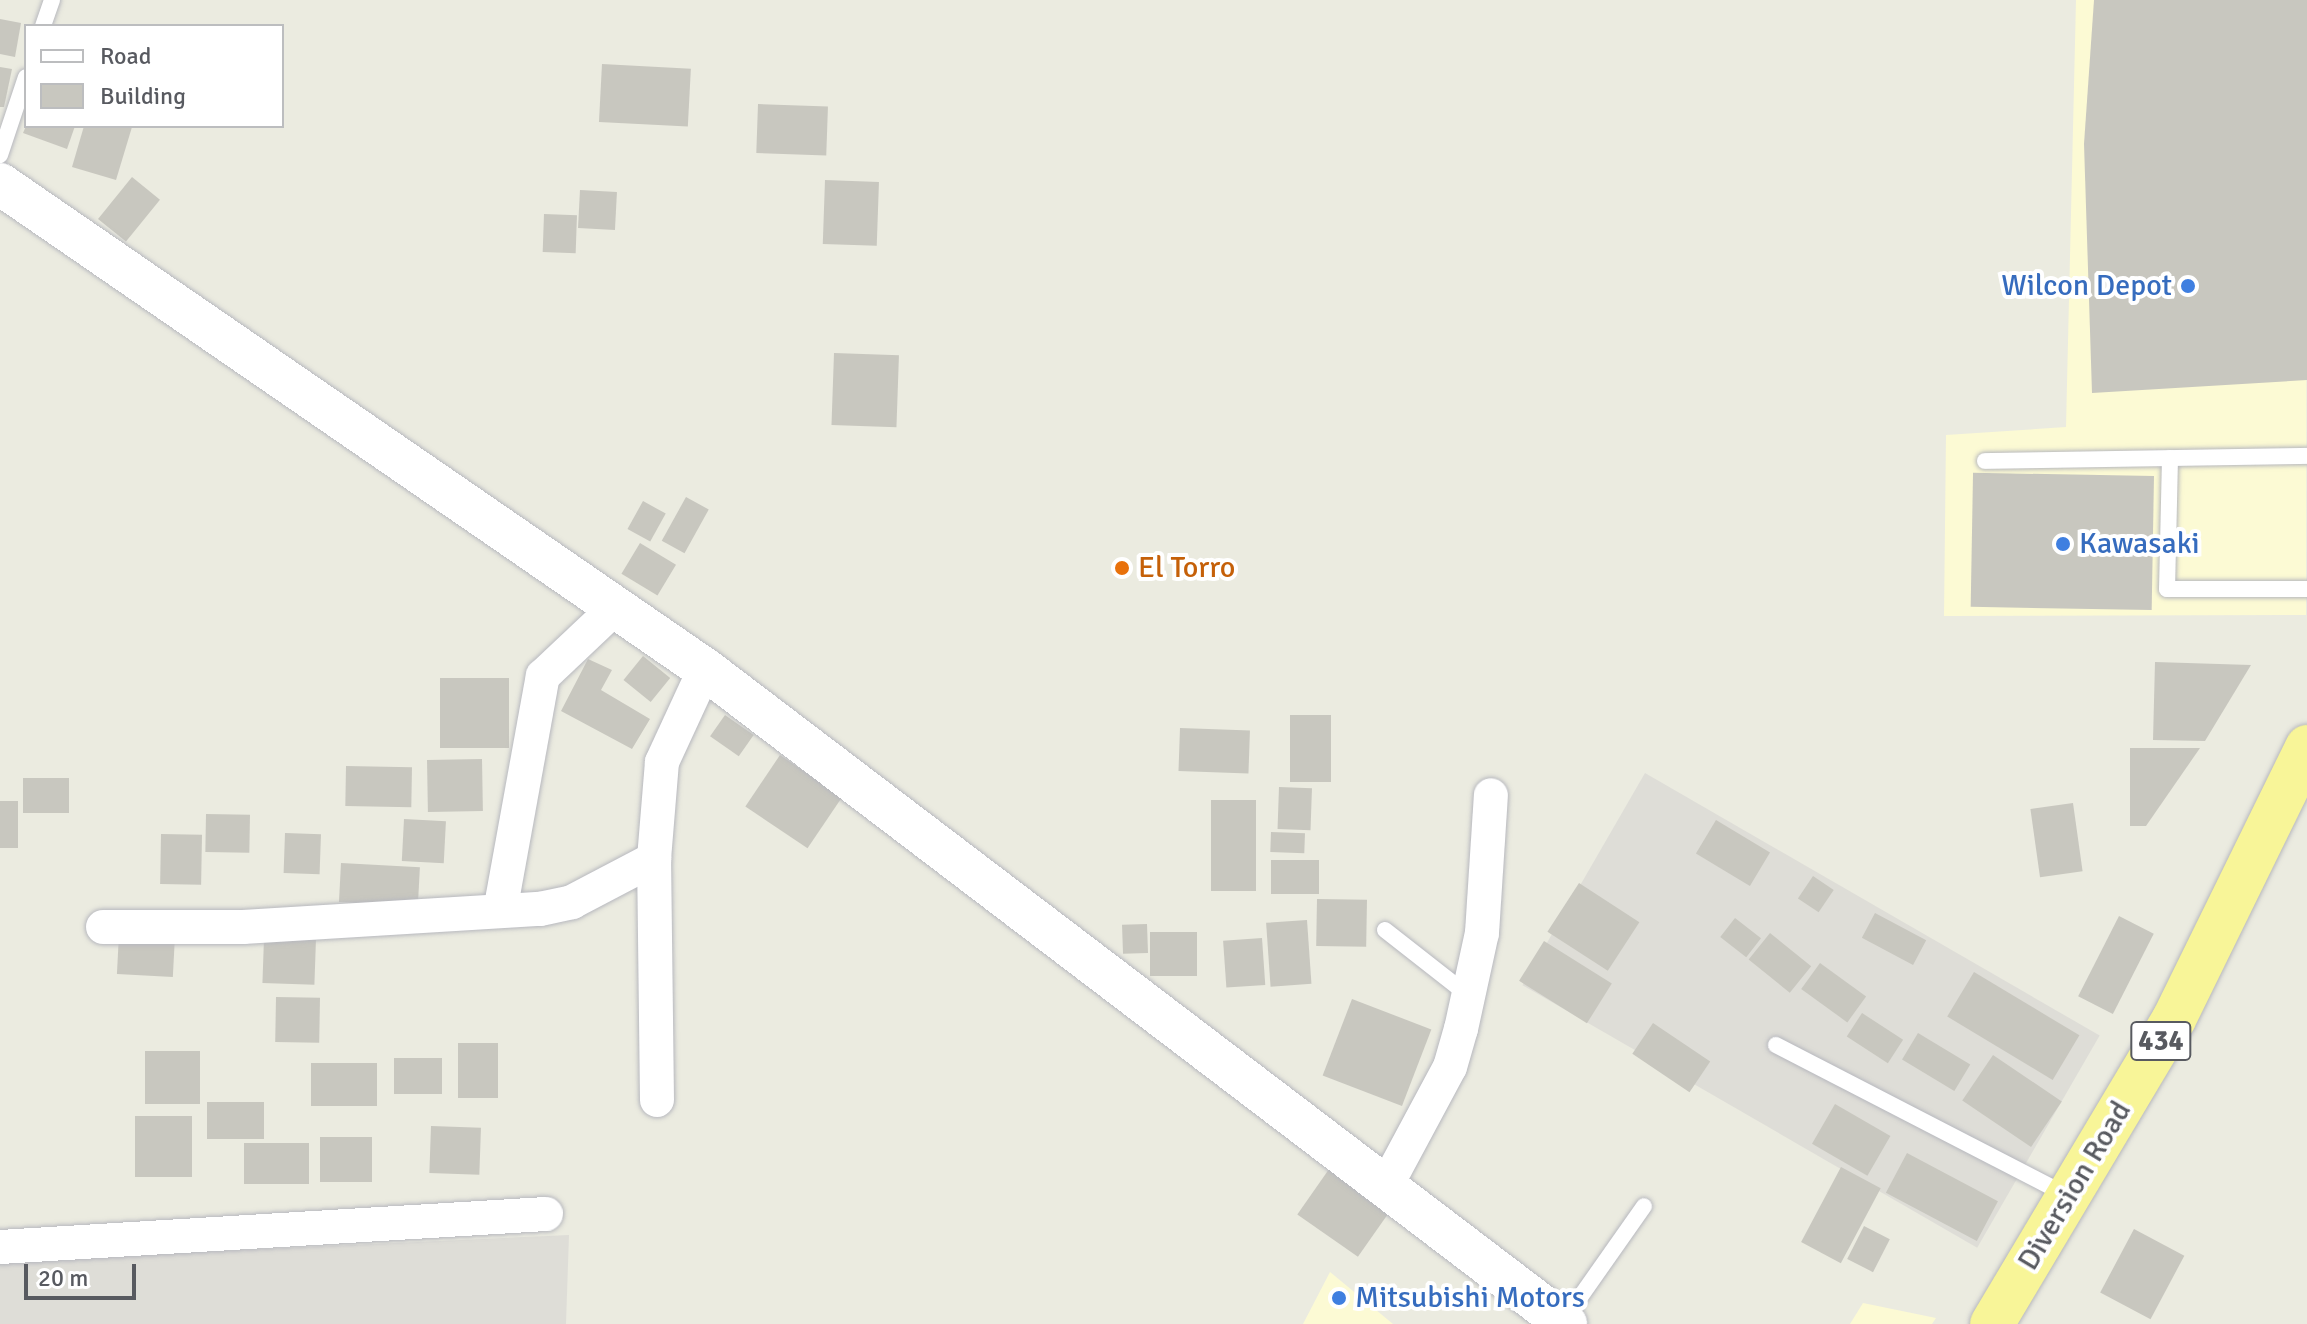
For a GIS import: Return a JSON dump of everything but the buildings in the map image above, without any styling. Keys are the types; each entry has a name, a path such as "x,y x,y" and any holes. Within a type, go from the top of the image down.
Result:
{"highway":[{"name":"Diversion Road","path":"1992,1324 2071,1197 2174,1019 2307,747"}],"street":[{"path":"0,184 705,669 1565,1323"},
{"path":"501,906 543,676 617,606"},
{"path":"657,1100 654,859 662,762 705,669"},
{"path":"1385,1188 1450,1067 1482,933 1491,795"},
{"path":"103,927 258,926 572,902 654,859"},
{"path":"0,1247 546,1214"}],"lane":[{"path":"44,24 52,0"},
{"path":"0,155 24,83"},
{"path":"1985,461 2307,456"},
{"path":"2170,458 2167,589 2307,589"},
{"path":"1385,930 1468,995"},
{"path":"1776,1045 2071,1197"},
{"path":"1565,1323 1644,1206"}],"shaded area":[{"path":"2076,0 2307,0 2306,615 1944,616 1946,435 2066,427"},
{"path":"1645,773 2100,1036 1977,1248 1522,985"},
{"path":"569,1235 566,1324 0,1324 0,1261"},
{"name":"Mitsubishi Motors","path":"1330,1272 1393,1324 1303,1324"},
{"path":"1863,1303 1936,1318 1932,1324 1850,1324"}],"place":[{"name":"Wilcon Depot","path":"2188,286"},
{"name":"Kawasaki","path":"2063,544"},
{"name":"El Torro","path":"1122,568"},
{"name":"Mitsubishi Motors","path":"1339,1298"}]}
